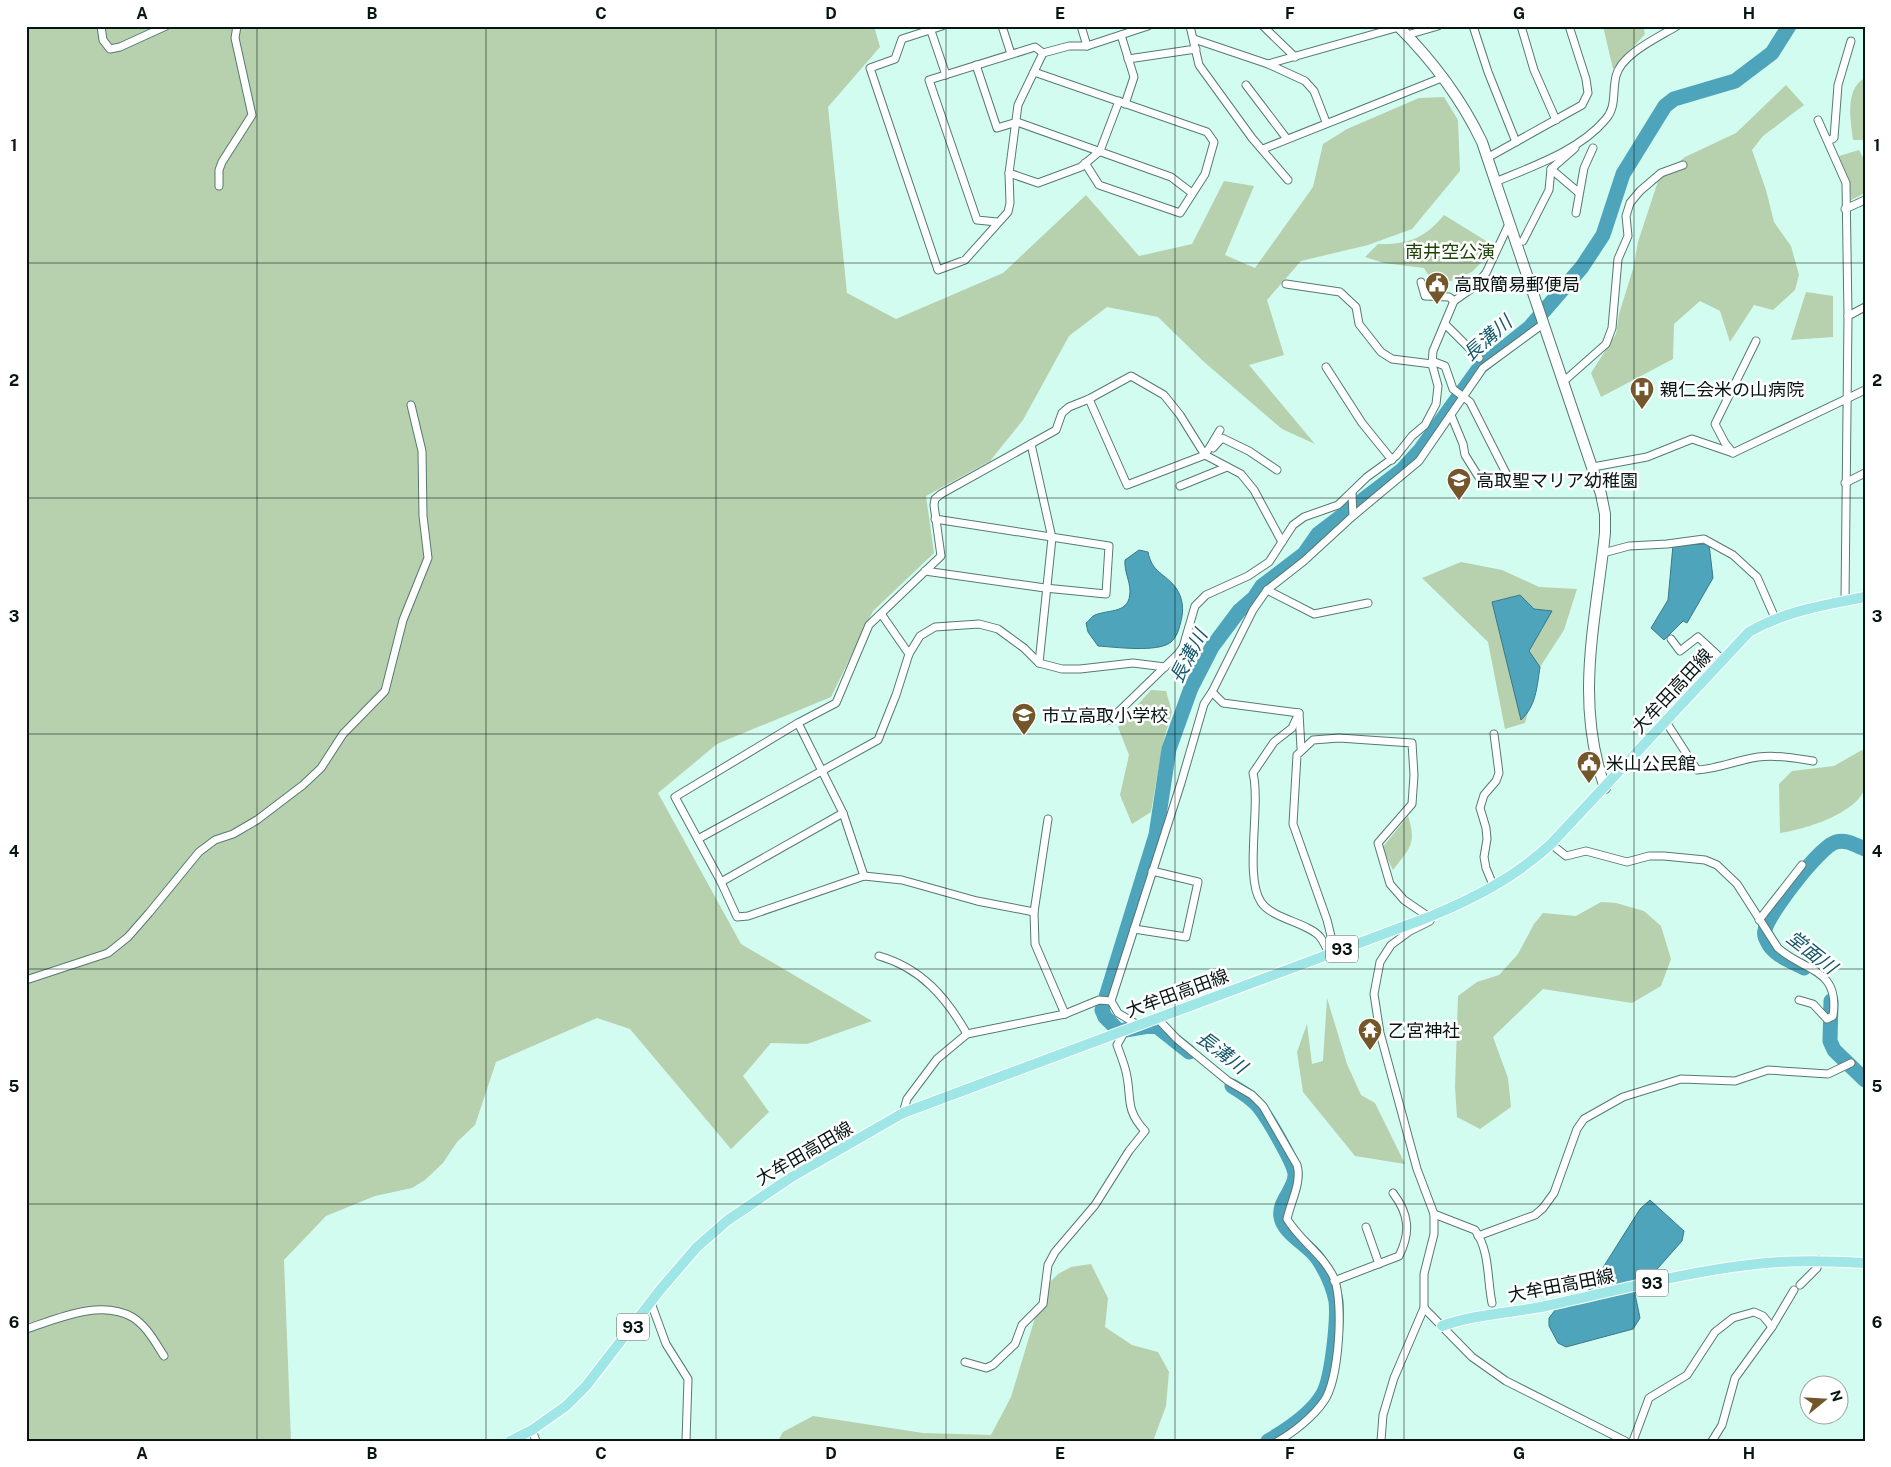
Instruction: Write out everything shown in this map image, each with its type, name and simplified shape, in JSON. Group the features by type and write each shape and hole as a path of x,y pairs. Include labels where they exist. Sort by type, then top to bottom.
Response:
{"main road":[{"name":"大牟田高田線","path":"510,1441 532,1430 566,1406 586,1386 685,1259 728,1220 790,1178 904,1113 1429,917 1494,887 1532,862 1551,844 1749,632 1775,618 1865,597"},
{"name":"大牟田高田線","path":"1442,1326 1457,1321 1526,1310 1695,1274 1766,1263 1820,1260 1865,1263"}],"street":[{"path":"101,26 102,40 110,49 120,47 166,26"},
{"path":"219,186 219,170 222,162 252,115 235,38 237,26"},
{"path":"942,26 930,28 902,39 895,59 870,68 938,270 965,260 997,222 1008,212 1010,203 1010,174 1018,105 1043,53 1069,46 1087,46 1148,26"},
{"path":"1002,26 1011,54"},
{"path":"1081,26 1087,46"},
{"path":"1190,26 1199,65 1252,138 1263,148 1288,180"},
{"path":"1263,26 1295,57"},
{"path":"1407,36 1438,26"},
{"path":"1473,26 1488,72 1516,142"},
{"path":"1521,26 1534,70 1556,120"},
{"path":"1487,158 1582,105 1588,93 1586,79 1570,26"},
{"path":"1523,241 1549,190 1551,169 1605,120 1614,107 1616,74 1624,62 1639,49 1677,26"},
{"path":"1268,64 1398,27 1444,77 1475,128 1593,467 1605,514 1603,553 1589,657 1587,690 1596,756 1605,788"},
{"path":"930,28 946,75"},
{"path":"1010,174 1038,183 1085,163 1100,151 1134,76 1121,35"},
{"path":"1194,39 1268,64 1304,81 1314,91 1326,122"},
{"path":"1828,141 1834,138 1838,85 1850,41"},
{"path":"997,222 977,220 929,80 1036,47 1043,53"},
{"path":"1128,59 1196,48"},
{"path":"976,65 997,128 1017,122 1171,177 1192,193"},
{"path":"1034,72 1208,132 1214,142 1205,174 1180,213 1099,185 1085,163"},
{"path":"1263,148 1444,77"},
{"path":"1246,85 1287,139"},
{"path":"1818,120 1846,183 1848,316 1845,601"},
{"path":"1495,182 1548,161 1590,134"},
{"path":"1576,212 1578,192 1584,168 1593,148"},
{"path":"1563,382 1606,344 1612,328 1618,259 1628,236 1626,216 1630,203 1640,191 1661,173 1683,165"},
{"path":"1551,169 1578,192"},
{"path":"1845,209 1865,200"},
{"path":"1110,720 1183,647 1195,606 1206,596 1248,576 1269,562 1293,525 1304,517 1338,505 1367,477 1392,460 1425,425 1433,410 1438,386 1432,362 1433,351 1444,324 1454,301 1474,287 1486,273 1509,224"},
{"path":"1421,282 1425,296 1449,298 1454,301"},
{"path":"1286,284 1340,292 1356,306 1359,324 1381,352 1392,359 1432,362 1445,366 1453,389 1470,402 1506,473"},
{"path":"1848,316 1865,307"},
{"path":"1444,324 1479,358"},
{"path":"1138,1025 1118,1013 1111,1001 1204,704 1212,692 1253,610 1267,590 1304,561 1353,516 1419,461 1483,368 1543,324"},
{"path":"1734,453 1725,443 1715,424 1756,341"},
{"path":"1326,367 1362,423 1392,460"},
{"path":"1034,912 977,901 902,880 864,876 748,916 736,917 721,882 675,797 798,723 836,703 869,625 882,615 941,556 935,519 935,499 1056,430 1062,413 1069,407 1089,399 1131,376 1164,395 1180,415 1206,455 1241,474 1254,490 1282,542"},
{"path":"1593,467 1647,457 1692,439 1734,453 1865,390"},
{"path":"1089,399 1127,485 1206,455 1222,438 1249,451 1276,470"},
{"path":"26,980 108,953 128,937 199,852 215,840 257,820 303,785 321,768 343,734 385,690 403,620 428,558 424,516 422,451 411,405"},
{"path":"1451,415 1463,444 1465,455 1480,479"},
{"path":"1206,455 1220,430"},
{"path":"1031,444 1052,538 1039,663"},
{"path":"1180,486 1228,467"},
{"path":"1845,483 1865,473"},
{"path":"1352,493 1353,516"},
{"path":"925,571 1046,588 1106,594 1109,546 935,519"},
{"path":"1603,553 1629,546 1667,544 1704,539 1733,555 1758,577 1775,618"},
{"path":"1267,590 1314,614 1368,603"},
{"path":"882,615 909,654"},
{"path":"698,840 878,740 896,695 909,654 920,636 935,627 979,624 998,629 1024,648 1039,663 1062,668 1080,669 1133,663 1165,667"},
{"path":"1671,639 1680,650 1698,638 1723,660"},
{"path":"1212,692 1223,703 1299,713"},
{"path":"1299,713 1302,748"},
{"path":"1299,713 1292,728 1274,742 1253,772 1256,792 1253,848 1256,894 1262,904 1275,914 1320,936 1332,953"},
{"path":"1666,722 1697,770 1712,769 1757,757 1778,756 1813,761"},
{"path":"798,723 843,813 864,876"},
{"path":"1494,734 1499,772 1496,781 1484,795 1480,808 1487,839 1484,857 1486,868 1494,887"},
{"path":"1332,953 1327,920 1293,824 1297,755 1302,748 1313,740 1339,738 1412,743 1414,775 1412,804 1378,843 1390,884 1404,900 1429,917 1430,922 1410,931 1390,945 1380,962 1374,994 1380,1032 1417,1169 1434,1214 1434,1234 1424,1274 1424,1308 1394,1378 1384,1415 1381,1441"},
{"path":"721,882 843,813"},
{"path":"1048,819 1034,912 1035,944 1065,1014"},
{"path":"1551,844 1566,856 1586,851 1627,862 1649,856 1664,856 1704,860 1717,865 1737,884 1778,948 1786,955 1811,968 1829,982 1834,994 1833,1016 1827,1019 1813,1004 1799,1000"},
{"path":"1759,920 1802,865"},
{"path":"1134,929 1186,937 1198,882 1152,871"},
{"path":"880,956 914,970 954,1010 967,1034"},
{"path":"904,1113 907,1099 937,1059 967,1034 1065,1014 1099,1000 1111,1001"},
{"path":"1157,1018 1177,1038 1228,1081 1252,1095 1263,1106 1297,1165 1300,1175 1292,1196 1287,1219 1295,1232 1321,1256 1334,1281 1338,1295 1338,1348 1325,1400 1285,1437 1278,1441"},
{"path":"965,1362 986,1368 993,1365 1015,1344 1022,1325 1043,1304 1048,1265 1055,1252 1095,1204 1129,1151 1145,1131 1134,1120 1130,1111 1126,1069 1117,1046 1126,1029"},
{"path":"1478,1236 1534,1215 1543,1208 1554,1193 1584,1119 1622,1097 1681,1079 1735,1081 1768,1070 1828,1074 1851,1063"},
{"path":"1334,1281 1399,1256 1407,1234 1407,1216 1403,1205 1394,1193"},
{"path":"1434,1214 1475,1230 1488,1267 1492,1303"},
{"path":"1366,1227 1379,1264"},
{"path":"1712,1441 1722,1425 1735,1378 1772,1327 1797,1287 1816,1268 1820,1260"},
{"path":"651,1303 666,1344 688,1379 686,1441"},
{"path":"1424,1308 1472,1357 1506,1381 1625,1441"},
{"path":"26,1329 73,1314 101,1310 120,1313 132,1317 147,1330 164,1356"},
{"path":"1633,1441 1649,1398 1687,1375 1715,1332 1733,1318 1754,1312 1763,1316 1772,1327"},
{"path":"532,1430 536,1441"}],"green space":[{"path":"26,26 874,26 880,47 828,107 847,293 896,319 1003,273 1086,195 1139,256 1192,244 1224,181 1254,186 1225,255 1255,268 1313,187 1323,144 1347,129 1419,98 1444,97 1458,120 1460,171 1412,229 1368,245 1301,261 1267,300 1284,355 1249,365 1315,444 1282,429 1203,361 1158,317 1107,307 1069,336 1023,420 990,461 926,496 934,553 873,611 831,697 717,744 658,793 741,944 872,1021 807,1044 771,1043 743,1076 769,1112 731,1149 630,1029 597,1018 496,1062 475,1125 457,1142 443,1163 425,1180 412,1188 375,1196 326,1216 284,1260 291,1441 26,1441"},
{"path":"1603,26 1643,26 1645,34 1613,69"},
{"path":"1865,78 1865,140 1853,140 1850,115 1851,97 1858,83"},
{"path":"1786,85 1804,105 1763,136 1752,150 1766,190 1774,222 1791,246 1799,275 1795,290 1773,310 1754,305 1730,342 1720,311 1700,301 1674,324 1673,359 1601,397 1591,373 1616,334 1619,314 1633,269 1638,242 1659,178 1685,157 1736,133"},
{"path":"1859,150 1865,161 1865,193 1851,200 1850,181 1839,156"},
{"name":"南井空公演","path":"1444,215 1496,247 1472,272 1436,287 1424,268 1384,263 1365,257 1378,244 1398,243 1423,235"},
{"path":"1806,292 1833,296 1833,337 1791,340"},
{"path":"1461,562 1502,570 1539,587 1577,589 1564,630 1540,667 1525,723 1505,729 1488,642 1422,578"},
{"path":"1151,690 1166,691 1172,712 1163,743 1151,812 1132,824 1120,795 1129,755 1118,727"},
{"path":"1862,750 1865,752 1866,774 1865,787 1861,796 1852,805 1829,819 1780,833 1779,784 1792,771 1834,766"},
{"path":"1408,816 1412,840 1408,851 1393,870 1382,848"},
{"path":"1601,902 1616,903 1644,911 1661,926 1671,959 1661,986 1632,1003 1543,989 1493,1037 1508,1078 1511,1107 1480,1129 1457,1117 1455,1087 1458,996 1477,982 1499,975 1518,954 1534,924 1543,913 1576,916"},
{"path":"1327,998 1347,1064 1361,1095 1375,1103 1405,1164 1355,1156 1303,1092 1297,1052 1307,1024 1312,1064 1323,1061"},
{"path":"1091,1264 1108,1298 1105,1327 1132,1345 1158,1352 1169,1372 1166,1406 1153,1441 778,1441 783,1432 813,1416 923,1433 991,1435 1011,1397 1044,1288 1058,1274 1071,1267"}],"water":[{"path":"1709,544 1713,578 1687,623 1683,621 1664,640 1651,628 1668,600 1673,545"},
{"path":"1139,550 1148,552 1156,569 1172,583 1178,592 1183,608 1178,633 1171,642 1156,647 1098,646 1088,632 1086,623 1095,615 1118,609 1127,604 1130,591 1125,560"},
{"path":"1520,595 1534,609 1552,611 1529,651 1540,667 1533,702 1521,720 1492,602"},
{"path":"1650,1200 1684,1231 1682,1241 1635,1294 1640,1318 1633,1329 1566,1347 1558,1343 1549,1326 1549,1318 1559,1305 1585,1296 1640,1209"}],"waterway":[{"name":"長溝川","path":"1189,1052 1155,1025 1119,1031 1105,1017 1102,1010 1156,835 1169,749 1191,688 1212,647 1239,611 1254,598 1262,586 1304,554 1318,534 1402,470 1421,449 1480,367 1530,327 1582,267 1603,235 1623,174 1665,106 1674,99 1735,81 1772,53 1789,26"},
{"name":"堂面川","path":"1804,968 1773,950 1765,934 1768,922 1807,867 1828,846 1843,841 1865,849"},
{"name":"堂面川","path":"1831,1001 1830,1041 1834,1050 1865,1080"},
{"name":"長溝川","path":"1232,1086 1250,1098 1259,1107 1274,1129 1290,1160 1295,1179 1284,1200 1281,1217 1287,1229 1318,1259 1329,1279 1336,1301 1334,1349 1323,1394 1306,1415 1268,1441"}],"place":[{"name":"高取簡易郵便局","path":"1437,305"},
{"name":"親仁会米の山病院","path":"1642,410"},
{"name":"高取聖マリア幼稚園","path":"1459,501"},
{"name":"市立高取小学校","path":"1024,736"},
{"name":"米山公民館","path":"1589,784"},
{"name":"乙宮神社","path":"1370,1051"}]}
